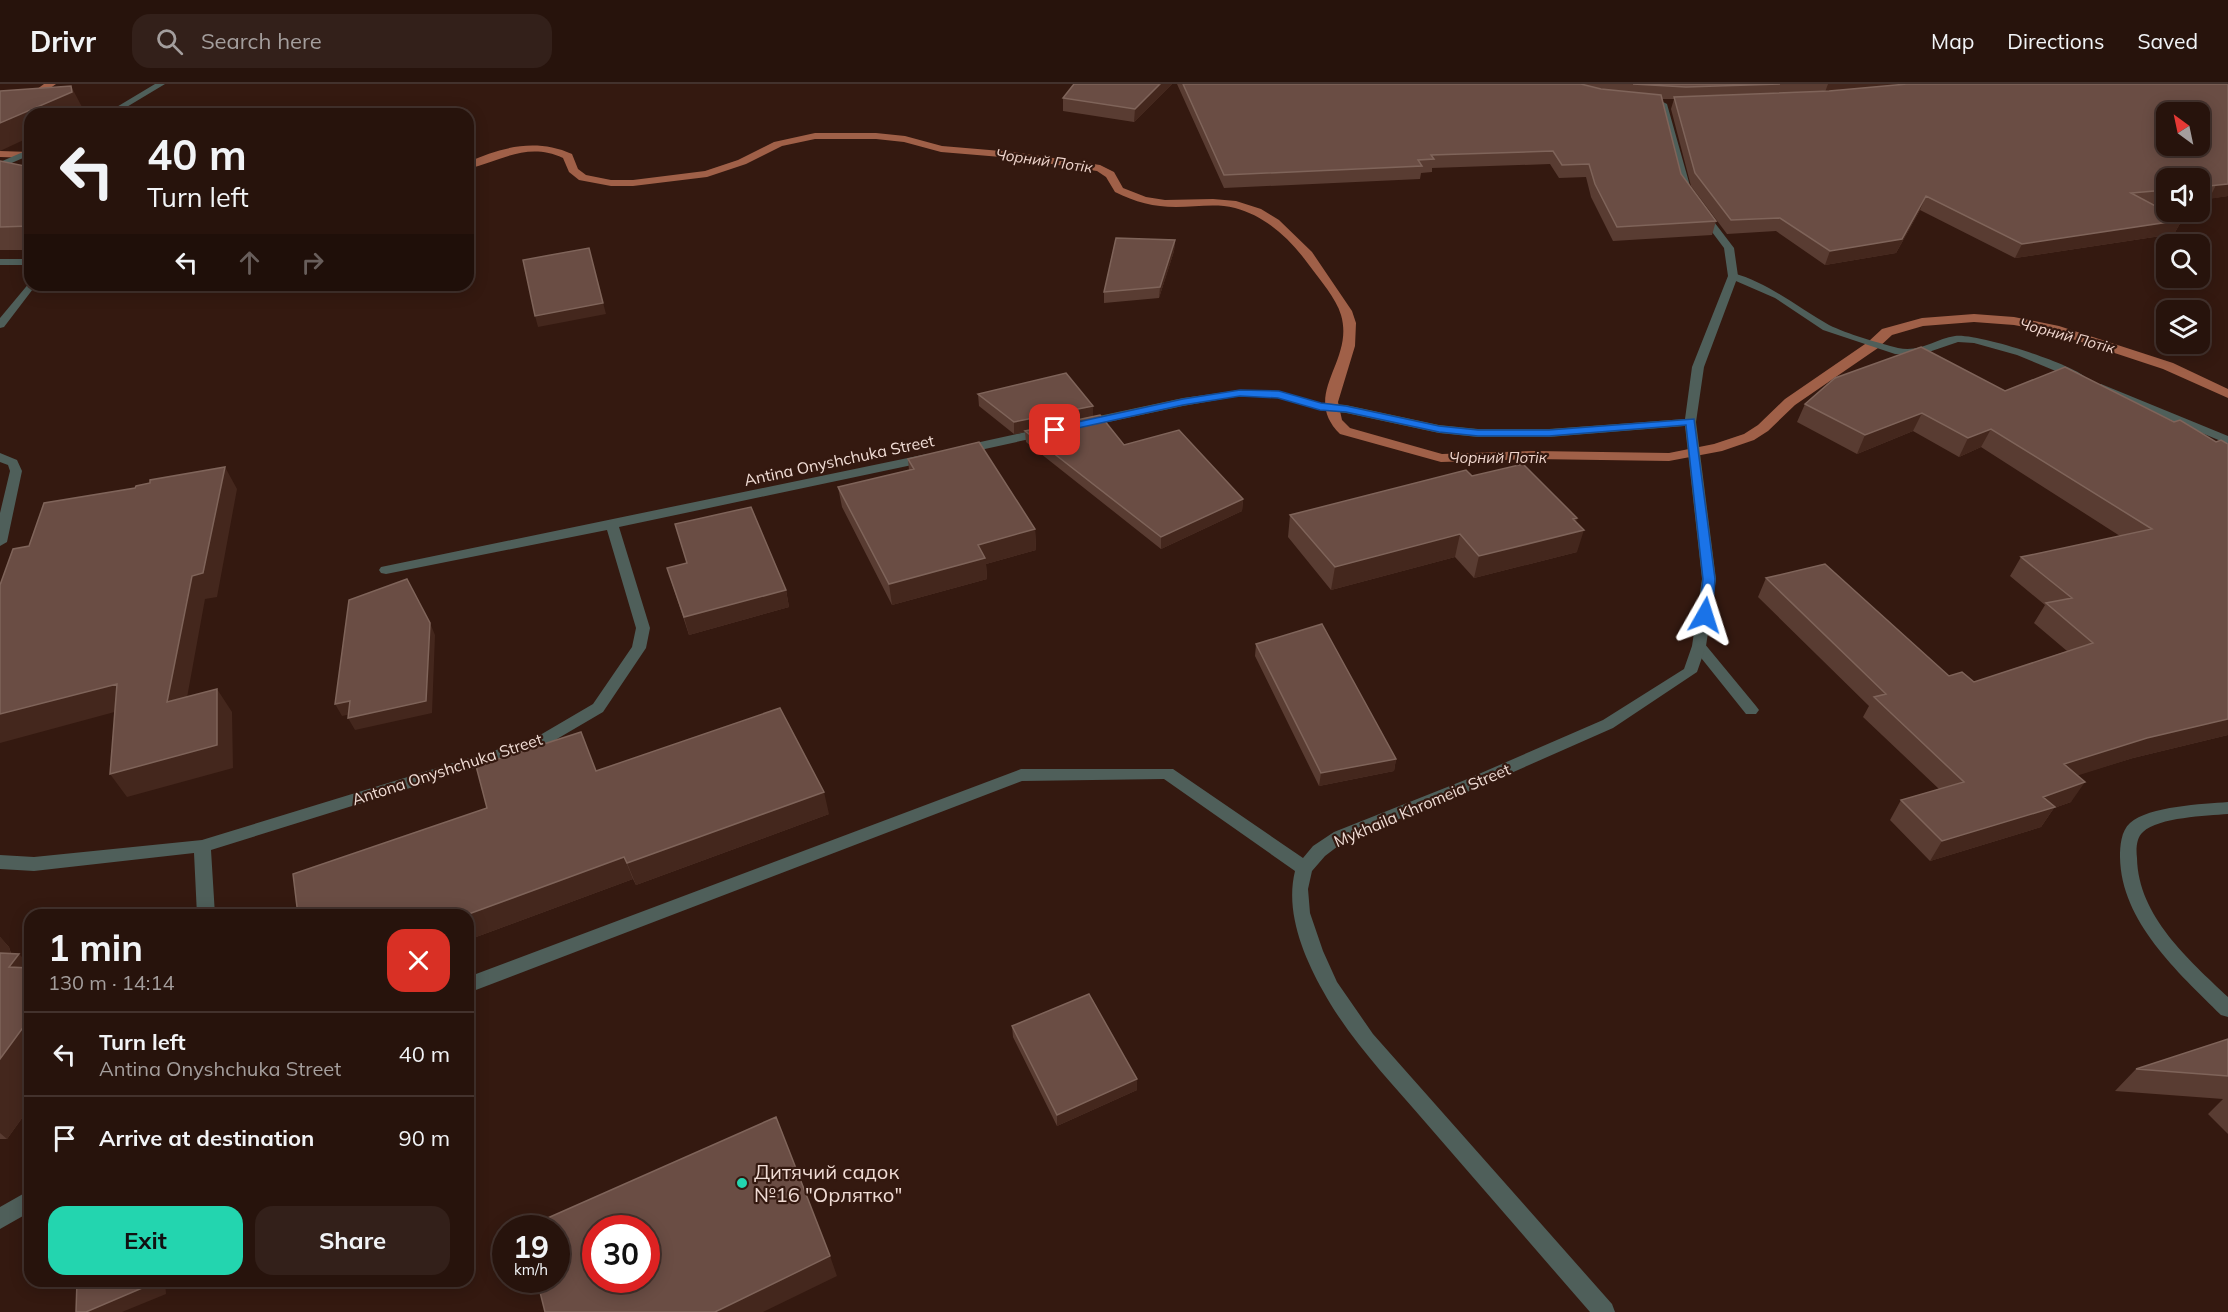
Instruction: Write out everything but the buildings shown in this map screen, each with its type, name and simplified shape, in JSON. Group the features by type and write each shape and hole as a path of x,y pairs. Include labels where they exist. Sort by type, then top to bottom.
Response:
{"street":[{"path":"119,108 161,84"},
{"path":"1664,104 1684,187 1690,198"},
{"path":"0,165 24,155"},
{"path":"1698,207 1729,248 1733,276 1760,286 1827,328 1899,352 1917,353 1957,339 2000,345 2228,440"},
{"path":"0,262 24,262"},
{"name":"Mykhaila Khromeia Street","path":"1304,868 1319,851 1340,836 1481,780 1608,724 1690,672 1699,646 1709,579 1690,422 1698,367 1733,276"},
{"path":"0,325 26,291"},
{"name":"Antina Onyshchuka Street","path":"386,570 612,525 1183,402 1240,393 1279,394 1320,406 1346,409 1439,429 1509,434 1588,431 1690,422"},
{"path":"0,457 13,462 16,471 0,542"},
{"name":"Antona Onyshchuka Street","path":"0,862 34,864 202,846 540,742 598,708 639,648 643,628 612,525"},
{"path":"1699,646 1751,710"},
{"path":"474,983 1021,775 1167,773 1304,868 1299,889 1301,913 1330,987 1360,1032 1604,1312"},
{"path":"2228,807 2194,811 2138,826 2130,837 2127,858 2141,909 2158,937 2228,1009"},
{"path":"202,846 206,909"},
{"path":"0,1219 24,1204"}],"waterway":[{"name":"Чорний Потік","path":"0,100 36,94 51,84"},
{"name":"Чорний Потік","path":"474,164 518,149 544,148 568,156 573,170 583,178 611,183 633,183 707,174 742,162 778,144 815,136 876,136 905,139 941,149 1013,155 1100,168 1110,174 1119,190 1143,200 1165,204 1213,202 1236,204 1257,211 1292,238 1322,273 1346,311 1350,323 1349,346 1331,402 1335,421 1345,431 1441,458 1534,455 1669,457 1717,448 1749,437 1763,428 1790,402 1873,345 1887,332 1922,322 1974,318 2014,321 2054,329 2168,366 2228,394"},
{"name":"Чорний Потік","path":"0,154 24,155"}],"place":[{"name":"Дитячий садок №16 \"Орлятко\"","path":"742,1183"}],"route":[{"path":"1055,430 1183,402 1240,393 1279,394 1320,406 1346,409 1439,429 1478,433 1588,431 1690,422 1709,579 1705,615"}]}
